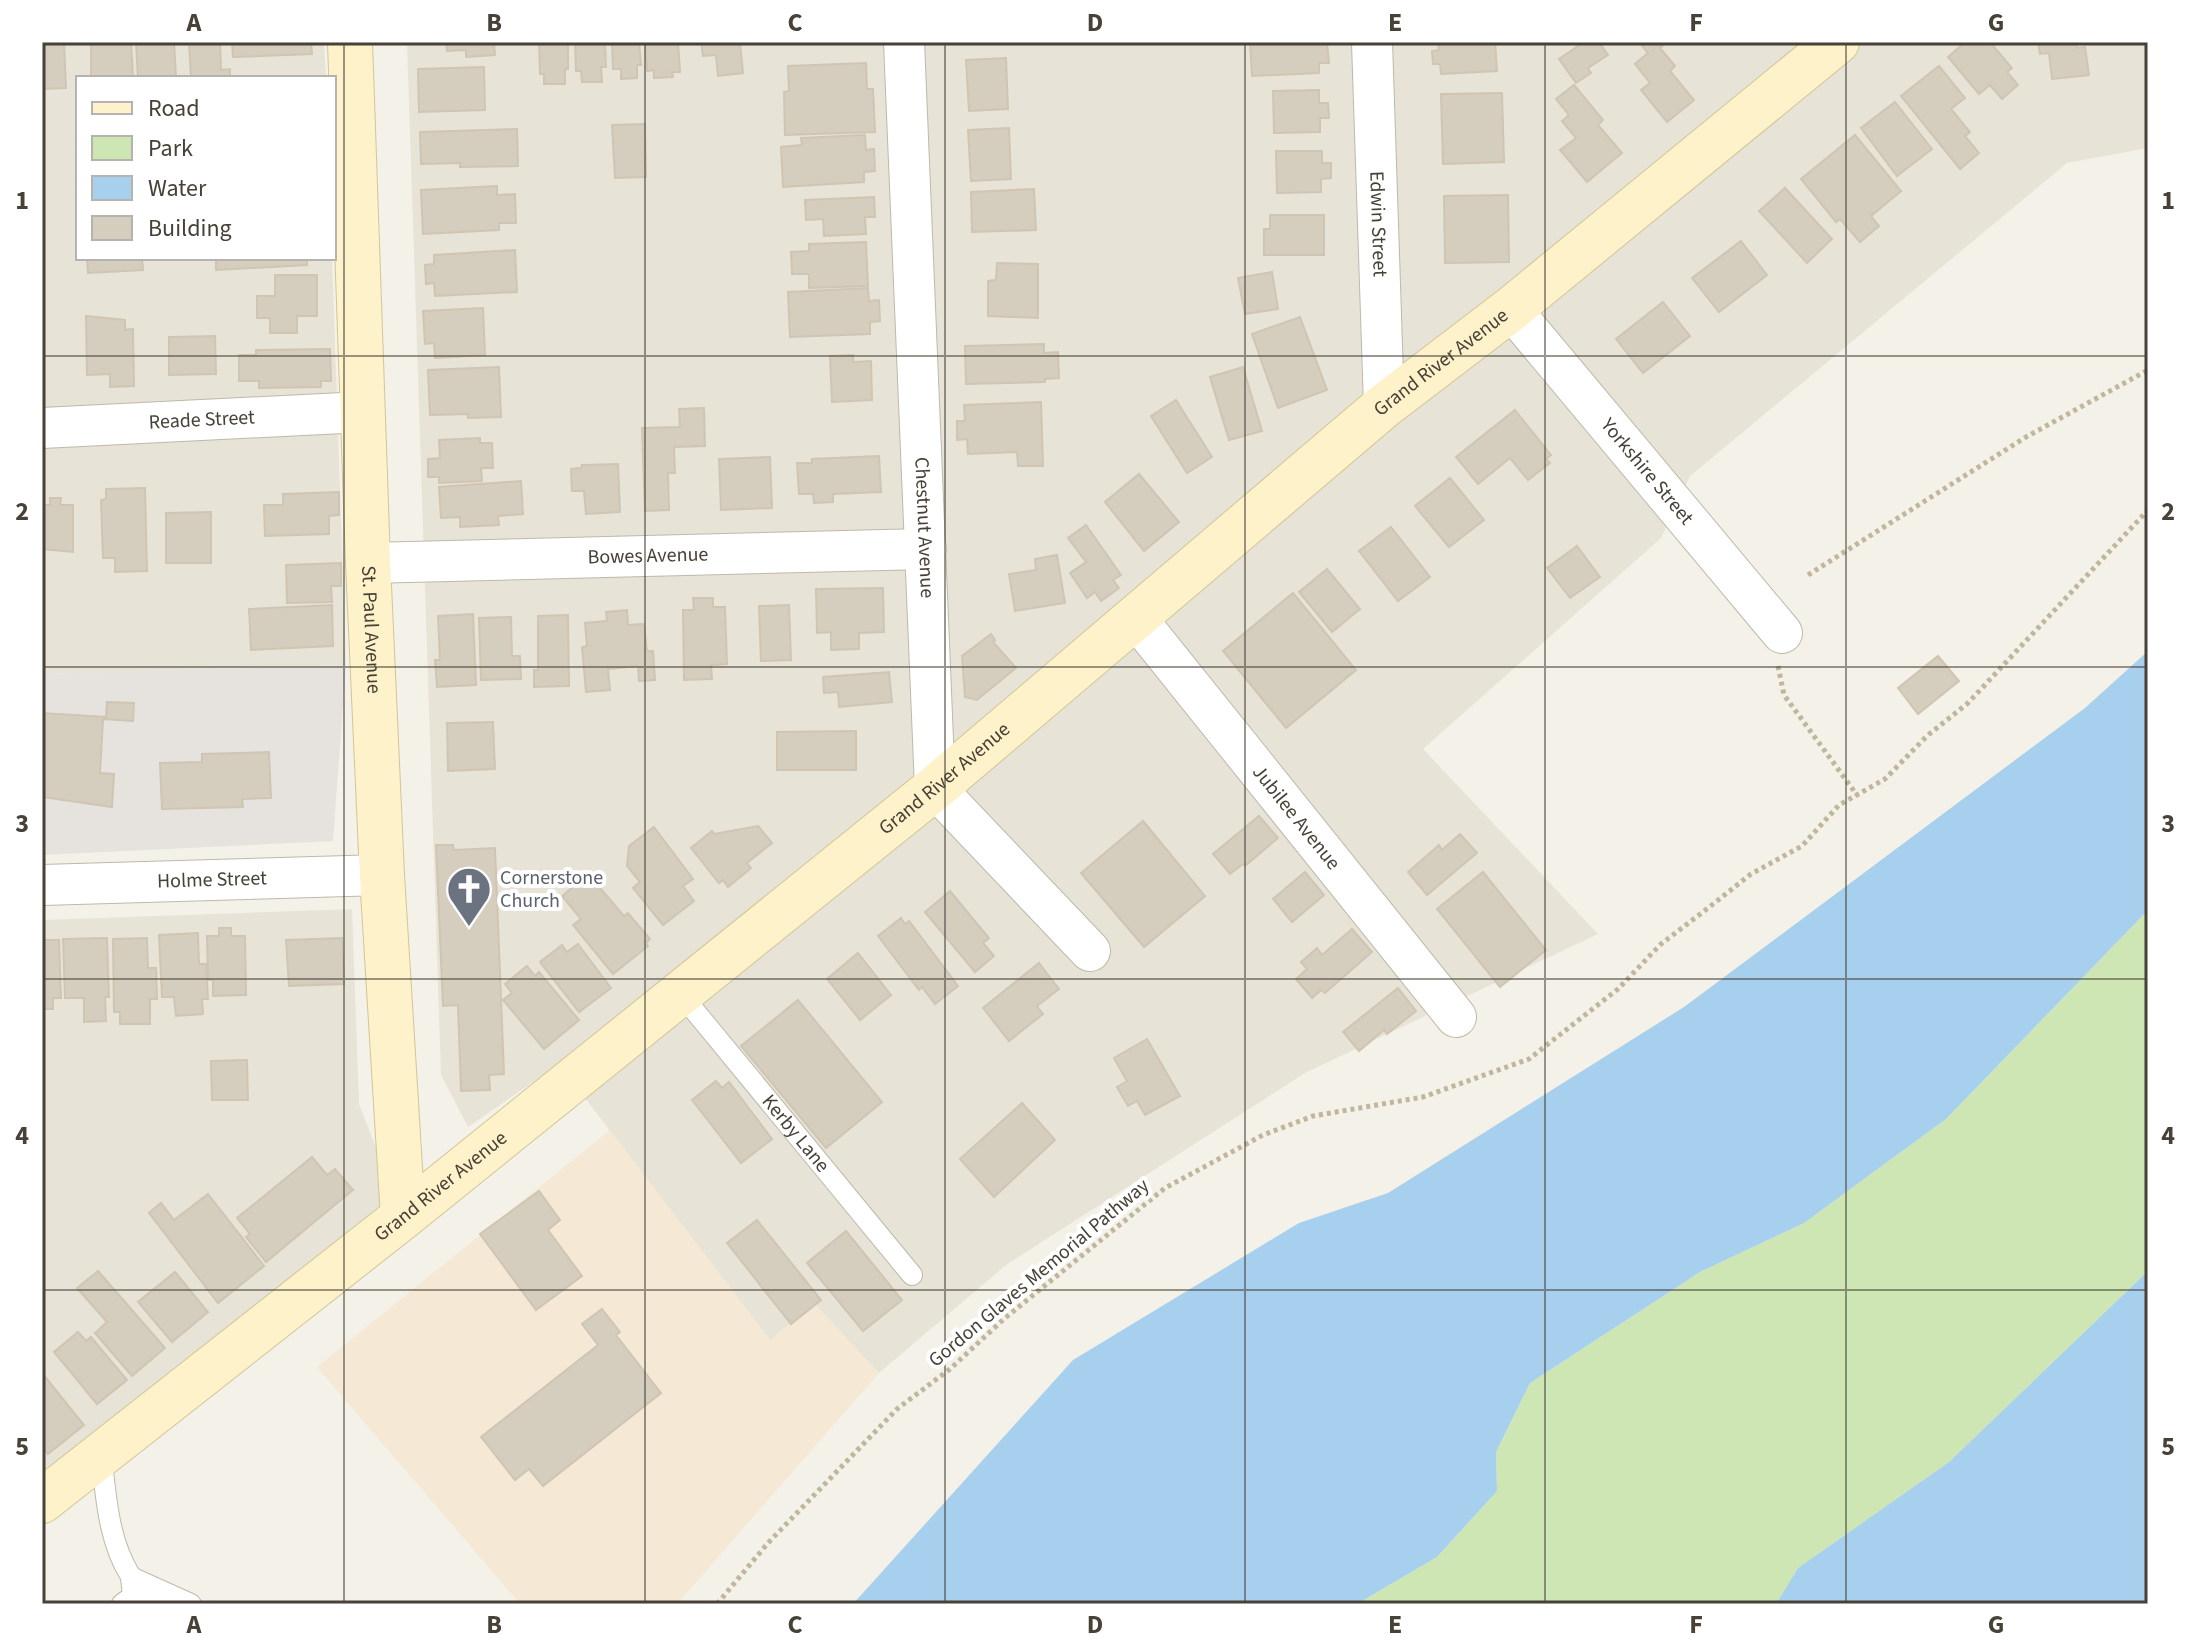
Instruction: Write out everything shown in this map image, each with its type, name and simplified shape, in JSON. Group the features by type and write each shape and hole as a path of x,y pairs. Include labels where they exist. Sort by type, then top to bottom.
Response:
{"street":[{"name":"St. Paul Avenue","path":"350,42 382,875 403,1217"},
{"name":"Chestnut Avenue","path":"904,42 935,788"},
{"name":"Edwin Street","path":"1372,42 1384,406"},
{"name":"Grand River Avenue","path":"42,1501 403,1217 935,788 1384,406 1511,309 1837,42"},
{"name":"Yorkshire Street","path":"1511,309 1782,633"},
{"name":"Reade Street","path":"42,428 363,412"},
{"name":"Bowes Avenue","path":"368,563 926,549"},
{"name":"Jubilee Avenue","path":"1136,618 1456,1017"},
{"path":"935,788 1090,951"},
{"name":"Holme Street","path":"42,885 382,875"}],"lane":[{"name":"Kerby Lane","path":"680,993 912,1275"},
{"path":"101,1454 119,1555 131,1577 154,1604"},
{"path":"122,1604 133,1596 131,1577"},
{"path":"131,1577 191,1604"}],"path":[{"path":"1808,575 2026,437 2148,370"},
{"name":"Gordon Glaves Memorial Pathway","path":"717,1604 768,1543 897,1409 950,1369 1005,1318 1165,1188 1263,1135 1313,1116 1423,1097 1529,1059 1618,989 1661,944 1751,874 1802,846 1839,805 1885,779 1928,735 1968,703 2148,510"},
{"path":"1782,633 1777,661 1784,695 1857,795"}],"shaded area":[{"path":"42,42 324,42 326,76 76,76 76,260 332,260 346,665 42,674"},
{"path":"407,42 2148,42 2148,148 2067,163 1690,476 1661,538 1423,749 1598,934 1305,1073 1006,1265 879,1373 865,1358 770,1340 559,1064 468,1127 441,1075"},
{"path":"346,665 333,841 42,855 42,674"},
{"path":"352,909 359,1104 397,1202 42,1488 42,920"},
{"path":"610,1130 770,1340 814,1303 879,1373 677,1604 520,1604 317,1367"}],"green space":[{"path":"2148,910 2148,1271 1949,1462 1798,1568 1776,1604 1357,1604 1437,1557 1497,1491 1496,1452 1530,1383 1700,1272 1804,1223 1946,1119"}],"water":[{"path":"2148,651 2148,910 1946,1119 1804,1223 1700,1272 1530,1383 1496,1452 1497,1491 1437,1557 1357,1604 853,1604 1073,1360 1299,1223 1388,1193 1684,1007 2085,708"},
{"path":"2148,1271 2148,1604 1776,1604 1798,1568 1949,1462"}],"building":[{"path":"42,42 64,42 66,88 42,89"},
{"path":"91,42 131,42 133,76 91,76"},
{"path":"136,42 174,42 176,76 138,76"},
{"path":"189,42 220,42 221,70 230,69 230,76 191,76"},
{"path":"232,42 311,42 312,54 233,57"},
{"path":"446,42 494,42 495,55 466,57 466,50 447,51"},
{"path":"539,42 568,42 565,84 544,84 544,74 540,74"},
{"path":"575,42 605,42 606,67 601,67 602,82 582,82 581,71 576,71"},
{"path":"612,42 639,42 641,65 637,65 637,78 621,79 621,69 613,69"},
{"path":"645,42 678,42 680,72 672,72 673,77 654,78 654,70 647,71"},
{"path":"701,42 740,42 743,73 718,76 716,55 703,56"},
{"path":"1250,42 1327,42 1329,63 1319,63 1319,73 1252,76"},
{"path":"1438,42 1495,42 1497,71 1441,74 1440,64 1433,64 1432,51 1439,50"},
{"path":"1584,42 1599,42 1608,55 1588,68 1591,73 1576,83 1559,59"},
{"path":"1639,42 1667,42 1660,48 1675,66 1670,71 1694,100 1667,122 1641,90 1650,83 1635,64 1648,53"},
{"path":"1965,42 1990,42 2012,68 2007,72 2018,85 2002,99 1990,85 1979,94 1948,57"},
{"path":"2038,42 2076,42 2077,48 2085,47 2089,75 2052,79 2049,53 2040,54"},
{"path":"1006,58 1008,109 969,111 966,60"},
{"path":"866,63 867,89 873,89 875,132 785,135 784,92 789,91 788,66"},
{"path":"1939,66 1965,98 1951,109 1970,132 1965,136 1979,153 1960,169 1901,96"},
{"path":"484,67 485,110 419,112 418,69"},
{"path":"1574,85 1603,120 1598,125 1622,153 1587,182 1560,150 1576,138 1562,121 1569,115 1556,99"},
{"path":"1319,90 1319,103 1328,103 1329,118 1320,118 1320,132 1274,133 1273,91"},
{"path":"1502,93 1504,162 1443,164 1441,94"},
{"path":"1895,102 1932,149 1897,176 1861,128"},
{"path":"645,124 646,177 615,178 612,125"},
{"path":"1009,128 1011,179 971,181 968,130"},
{"path":"517,129 518,166 421,164 420,132"},
{"path":"865,135 866,150 874,149 875,171 864,172 864,182 783,187 781,147 802,145 801,138"},
{"path":"1855,135 1901,191 1871,216 1879,226 1860,242 1840,219 1836,222 1801,179"},
{"path":"1276,151 1322,151 1322,163 1331,163 1331,178 1321,179 1321,192 1277,193"},
{"path":"497,186 497,195 515,194 516,223 499,223 499,230 423,234 421,190"},
{"path":"1785,188 1832,239 1807,263 1759,211"},
{"path":"1034,189 1036,230 972,232 971,192"},
{"path":"1508,195 1509,262 1445,263 1444,196"},
{"path":"874,197 875,217 865,217 866,234 824,236 823,219 806,220 805,200"},
{"path":"1270,215 1324,215 1324,255 1264,255 1264,229 1270,229"},
{"path":"1741,241 1767,275 1719,312 1692,278"},
{"path":"866,242 868,286 809,288 809,274 792,274 791,252 809,251 809,244"},
{"path":"515,250 517,292 435,296 434,283 426,284 425,265 434,264 434,255"},
{"path":"87,260 142,260 143,270 88,273"},
{"path":"216,260 307,260 307,265 216,270"},
{"path":"997,263 1038,264 1038,318 988,316 988,281 996,280"},
{"path":"1272,272 1278,309 1245,314 1238,278"},
{"path":"275,275 317,275 317,316 297,316 297,333 270,333 270,318 257,318 257,296 275,296"},
{"path":"868,288 869,301 879,300 880,321 870,322 870,334 790,337 788,292"},
{"path":"1663,302 1690,336 1643,373 1616,339"},
{"path":"483,308 485,355 435,358 434,343 425,344 423,311"},
{"path":"86,316 125,320 125,330 133,329 134,386 110,387 110,374 87,375"},
{"path":"1300,317 1327,390 1278,408 1252,334"},
{"path":"215,336 216,374 169,375 169,337"},
{"path":"1044,344 1044,353 1058,352 1059,378 1045,379 1045,382 966,384 965,346"},
{"path":"330,349 331,381 321,381 321,387 259,388 259,381 239,381 239,355 256,355 256,350"},
{"path":"853,355 853,362 871,361 872,400 832,402 830,356"},
{"path":"499,367 501,417 430,415 428,370"},
{"path":"1243,367 1262,431 1229,440 1210,377"},
{"path":"1176,400 1212,457 1187,473 1151,416"},
{"path":"1041,402 1043,466 1018,466 1017,452 968,454 967,439 957,440 957,421 965,421 964,405"},
{"path":"704,408 705,446 674,447 675,473 668,473 669,510 645,511 642,428 680,427 679,409"},
{"path":"1515,410 1551,455 1546,459 1550,463 1528,480 1510,458 1478,484 1456,457"},
{"path":"480,438 480,443 492,443 493,468 481,468 482,481 439,483 439,477 428,477 428,459 440,458 439,440"},
{"path":"879,456 881,492 833,494 833,502 814,503 813,494 799,494 797,463 812,463 812,459"},
{"path":"770,457 772,508 721,510 719,459"},
{"path":"618,464 620,512 586,514 584,491 572,491 571,469 581,468 582,465"},
{"path":"1139,474 1179,522 1144,551 1105,502"},
{"path":"1450,478 1484,520 1449,547 1415,506"},
{"path":"521,481 523,514 498,516 499,525 460,527 460,517 441,518 439,487"},
{"path":"145,488 147,571 115,572 115,558 103,558 101,500 106,499 106,489"},
{"path":"339,492 339,515 329,516 329,534 265,536 264,505 283,505 283,494"},
{"path":"50,498 61,498 60,505 73,505 73,552 42,549 42,505 50,505"},
{"path":"211,512 211,563 166,563 166,513"},
{"path":"1086,525 1121,575 1113,580 1119,588 1101,601 1095,592 1087,598 1070,573 1086,562 1068,538"},
{"path":"1391,527 1430,577 1398,601 1359,551"},
{"path":"1577,546 1600,577 1570,598 1547,568"},
{"path":"1057,555 1065,603 1015,611 1009,574 1036,570 1035,559"},
{"path":"341,563 341,586 331,586 332,602 287,603 286,565"},
{"path":"1327,569 1360,609 1332,632 1299,592"},
{"path":"883,588 884,632 859,633 859,649 831,650 831,632 817,633 816,589"},
{"path":"1293,593 1356,670 1286,728 1223,651"},
{"path":"693,598 713,598 713,607 725,607 727,664 711,665 712,679 684,680 683,610 694,610"},
{"path":"332,605 333,646 251,650 249,609"},
{"path":"789,605 791,660 761,661 759,606"},
{"path":"627,610 628,625 644,624 647,651 653,651 655,680 639,681 638,666 608,669 610,690 586,692 582,647 587,646 585,623 607,621 606,612"},
{"path":"473,614 476,685 437,687 435,660 440,660 438,616"},
{"path":"568,615 569,686 534,687 534,670 538,670 538,616"},
{"path":"511,617 512,656 520,656 521,679 481,680 479,618"},
{"path":"991,634 995,640 993,642 1016,668 977,700 965,697 962,656"},
{"path":"1938,656 1959,681 1918,714 1898,688"},
{"path":"889,672 892,702 839,707 838,692 824,693 823,677"},
{"path":"107,702 134,703 133,721 103,719 100,773 114,774 112,807 42,797 42,713 106,717"},
{"path":"493,722 495,769 448,771 447,723"},
{"path":"856,731 856,770 777,770 777,732"},
{"path":"269,752 271,798 242,799 243,807 162,809 160,763 202,762 202,754"},
{"path":"1259,816 1278,838 1245,866 1243,864 1230,874 1213,854"},
{"path":"1143,821 1205,896 1144,947 1081,873"},
{"path":"758,826 772,843 747,863 751,868 728,887 723,880 719,883 691,848 712,831 714,834"},
{"path":"654,827 693,879 683,886 694,901 663,925 633,888 640,882 627,866 629,846"},
{"path":"1460,834 1477,853 1427,895 1408,872 1439,845 1442,850"},
{"name":"Cornerstone Church","path":"436,845 453,845 454,850 495,848 504,1074 489,1075 490,1090 461,1091 458,1005 443,1006"},
{"path":"1305,872 1324,895 1292,922 1273,899"},
{"path":"1483,872 1546,950 1500,987 1437,909"},
{"path":"588,874 624,916 628,913 650,939 646,943 648,946 613,974 573,925 581,919 562,896"},
{"path":"950,891 989,938 983,943 994,956 975,972 925,912"},
{"path":"901,918 905,924 909,921 958,986 935,1004 922,987 919,990 878,936"},
{"path":"219,928 231,928 231,936 245,936 246,995 213,996 213,980 208,980 207,936 219,936"},
{"path":"1352,929 1372,952 1325,993 1321,990 1312,998 1296,979 1307,969 1301,962 1317,948 1322,955"},
{"path":"198,933 199,964 206,964 208,999 202,999 203,1014 176,1016 174,997 162,997 159,935"},
{"path":"107,938 109,997 105,997 106,1021 84,1022 84,998 65,998 63,939"},
{"path":"147,938 148,968 156,968 157,999 150,999 150,1024 120,1024 120,1012 114,1012 113,939"},
{"path":"342,938 344,984 289,986 286,940"},
{"path":"42,940 59,940 61,998 53,998 53,1009 42,1009"},
{"path":"578,944 611,988 579,1012 540,962 562,945 567,952"},
{"path":"858,953 891,995 860,1020 827,979"},
{"path":"1039,963 1059,989 1037,1006 1043,1014 1009,1041 983,1008"},
{"path":"527,966 535,976 539,972 579,1020 544,1049 503,1000 512,993 505,984"},
{"path":"1398,988 1416,1011 1387,1034 1384,1030 1359,1051 1343,1032"},
{"path":"798,1000 882,1102 826,1148 741,1046"},
{"path":"1147,1039 1180,1096 1145,1115 1137,1101 1128,1106 1117,1087 1127,1081 1114,1058"},
{"path":"247,1060 248,1100 212,1100 211,1061"},
{"path":"716,1081 722,1088 729,1082 772,1139 741,1163 692,1100"},
{"path":"1022,1103 1055,1140 994,1197 960,1159"},
{"path":"312,1157 327,1175 335,1169 353,1190 266,1262 246,1237 250,1234 237,1218"},
{"path":"539,1191 560,1220 548,1230 582,1276 536,1310 480,1234"},
{"path":"208,1194 264,1266 218,1303 149,1213 161,1203 174,1220"},
{"path":"757,1220 821,1300 791,1324 727,1243"},
{"path":"846,1231 902,1300 863,1331 807,1263"},
{"path":"98,1271 165,1348 132,1376 95,1333 107,1322 77,1288"},
{"path":"175,1272 208,1312 172,1342 138,1302"},
{"path":"602,1309 620,1332 616,1335 661,1393 543,1486 529,1469 515,1480 481,1437 598,1345 582,1324"},
{"path":"78,1332 86,1341 91,1337 127,1380 97,1404 54,1352"},
{"path":"42,1373 84,1425 48,1454 42,1447"}],"place":[{"name":"Cornerstone Church","path":"469,928"}]}
